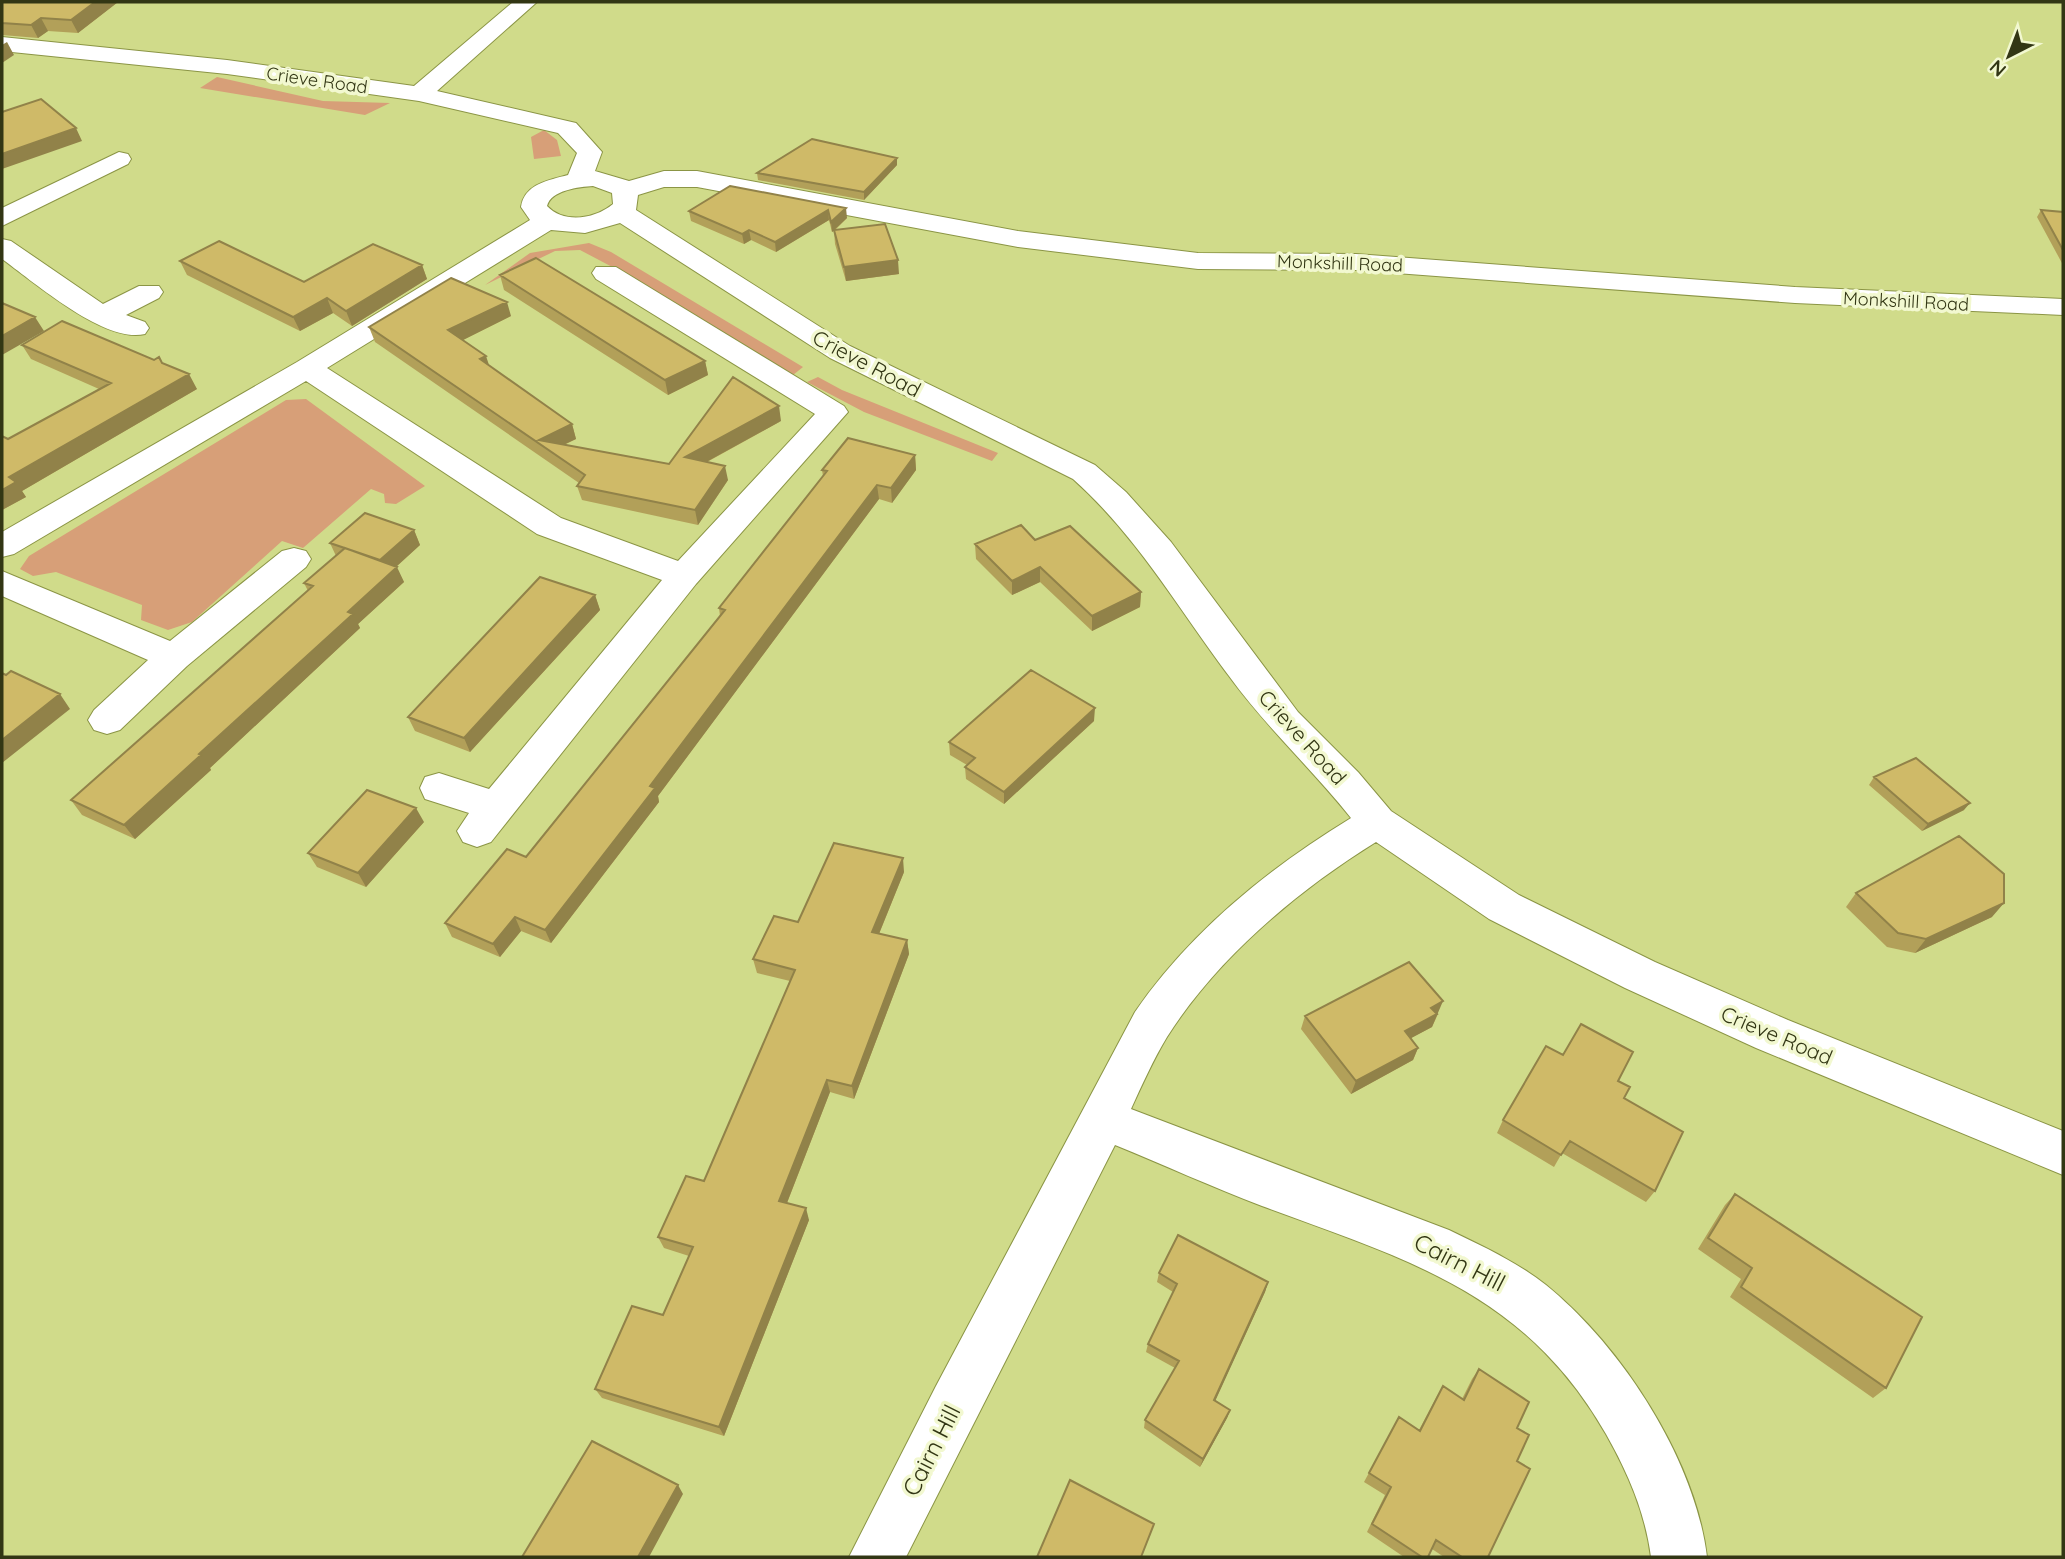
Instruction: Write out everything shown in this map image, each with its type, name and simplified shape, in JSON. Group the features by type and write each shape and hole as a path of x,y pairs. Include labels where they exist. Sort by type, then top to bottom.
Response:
{"street":[{"path":"419,94 526,2"},
{"name":"Crieve Road","path":"2,44 227,67 419,94 536,118 567,128 590,152 579,179 608,180 623,202 840,352 1084,472 1115,499 1159,550 1241,666 1285,722 1344,782 1377,822 1504,907 1640,975 1772,1034 2063,1153"},
{"path":"2,218 119,159"},
{"name":"Monkshill Road","path":"549,220 578,224 623,202 660,178 688,175 726,186 1018,239 1198,261 1356,262 1795,295 2063,307"},
{"path":"2,546 307,368 549,220 536,210 535,202 540,194 550,187 579,179"},
{"path":"2,247 102,316 135,328"},
{"path":"439,788 487,819 684,576 832,412 606,273"},
{"path":"102,316 149,292"},
{"path":"307,368 549,526 684,576"},
{"path":"107,720 174,657 294,558"},
{"path":"2,583 174,657"},
{"name":"Cairn Hill","path":"877,1557 993,1327 1104,1120 1135,1050 1192,972 1260,907 1346,840 1377,822"},
{"name":"Cairn Hill","path":"1104,1120 1161,1140 1223,1168 1443,1249 1509,1285 1568,1335 1618,1398 1655,1472 1679,1557"}],"shaded area":[{"path":"217,77 323,101 390,103 365,115 200,88"},
{"path":"544,130 557,140 561,156 534,159 531,137"},
{"path":"589,243 611,252 803,367 793,375 580,250 555,251 485,285 530,253"},
{"path":"818,377 842,390 998,453 992,461 864,412 807,382"},
{"path":"306,399 425,486 396,504 385,503 384,494 371,489 303,548 282,541 192,622 168,630 141,620 142,605 56,572 33,576 20,569 29,556 286,400"}],"building":[{"path":"2,2 95,2 71,20 41,18 31,25 2,23"},
{"path":"41,99 76,128 2,154 2,112"},
{"path":"812,139 897,158 864,192 757,173"},
{"path":"730,186 846,208 831,222 828,210 775,242 749,230 742,234 689,211"},
{"path":"2041,210 2063,212 2063,250"},
{"path":"885,224 898,260 844,267 834,230"},
{"path":"219,241 304,282 373,244 422,265 346,311 327,298 293,317 180,261"},
{"path":"536,258 705,361 665,380 500,275"},
{"path":"451,278 507,302 448,330 486,356 480,359 572,424 539,440 669,464 733,377 779,406 685,457 725,466 695,510 577,486 585,475 369,327"},
{"path":"2,303 35,317 2,336"},
{"path":"62,321 154,360 159,357 162,363 189,374 9,477 16,482 2,490 2,436 8,439 111,383 22,345"},
{"path":"848,438 915,455 891,488 877,485 650,786 655,788 545,930 515,917 493,944 445,923 507,849 526,857 725,610 719,608 827,471 822,470"},
{"path":"365,513 414,530 380,560 330,543"},
{"path":"1021,525 1035,540 1070,526 1141,592 1092,616 1040,567 1012,581 975,544"},
{"path":"345,548 397,567 348,612 353,614 124,825 71,800 313,586 304,583"},
{"path":"540,577 595,595 464,738 408,717"},
{"path":"1031,670 1095,708 1004,792 965,767 975,758 949,742"},
{"path":"11,671 60,694 2,740 2,673 6,675"},
{"path":"1916,758 1970,803 1928,824 1874,777"},
{"path":"367,790 416,808 358,873 308,853"},
{"path":"1959,836 2004,874 2004,903 1926,939 1898,933 1856,893"},
{"path":"834,843 903,858 872,932 907,940 852,1086 827,1080 779,1201 806,1208 719,1427 595,1389 632,1306 663,1315 693,1247 658,1237 686,1176 704,1181 795,970 753,959 774,916 798,922"},
{"path":"1409,962 1443,1001 1431,1008 1437,1014 1405,1031 1418,1048 1356,1081 1305,1016"},
{"path":"1581,1024 1633,1052 1618,1081 1630,1087 1624,1098 1683,1132 1655,1191 1570,1141 1561,1155 1503,1120 1546,1046 1563,1055"},
{"path":"1735,1194 1922,1317 1886,1388 1741,1287 1752,1268 1708,1238"},
{"path":"1178,1235 1268,1282 1214,1400 1230,1410 1203,1459 1145,1420 1179,1361 1148,1344 1177,1284 1159,1273"},
{"path":"1479,1369 1529,1402 1517,1428 1529,1435 1517,1461 1530,1469 1488,1557 1462,1557 1436,1540 1428,1557 1422,1557 1372,1524 1391,1487 1369,1473 1399,1417 1420,1431 1443,1386 1464,1400"},
{"path":"592,1441 678,1485 638,1557 522,1557"},
{"path":"1070,1480 1154,1524 1141,1557 1037,1557"}]}
